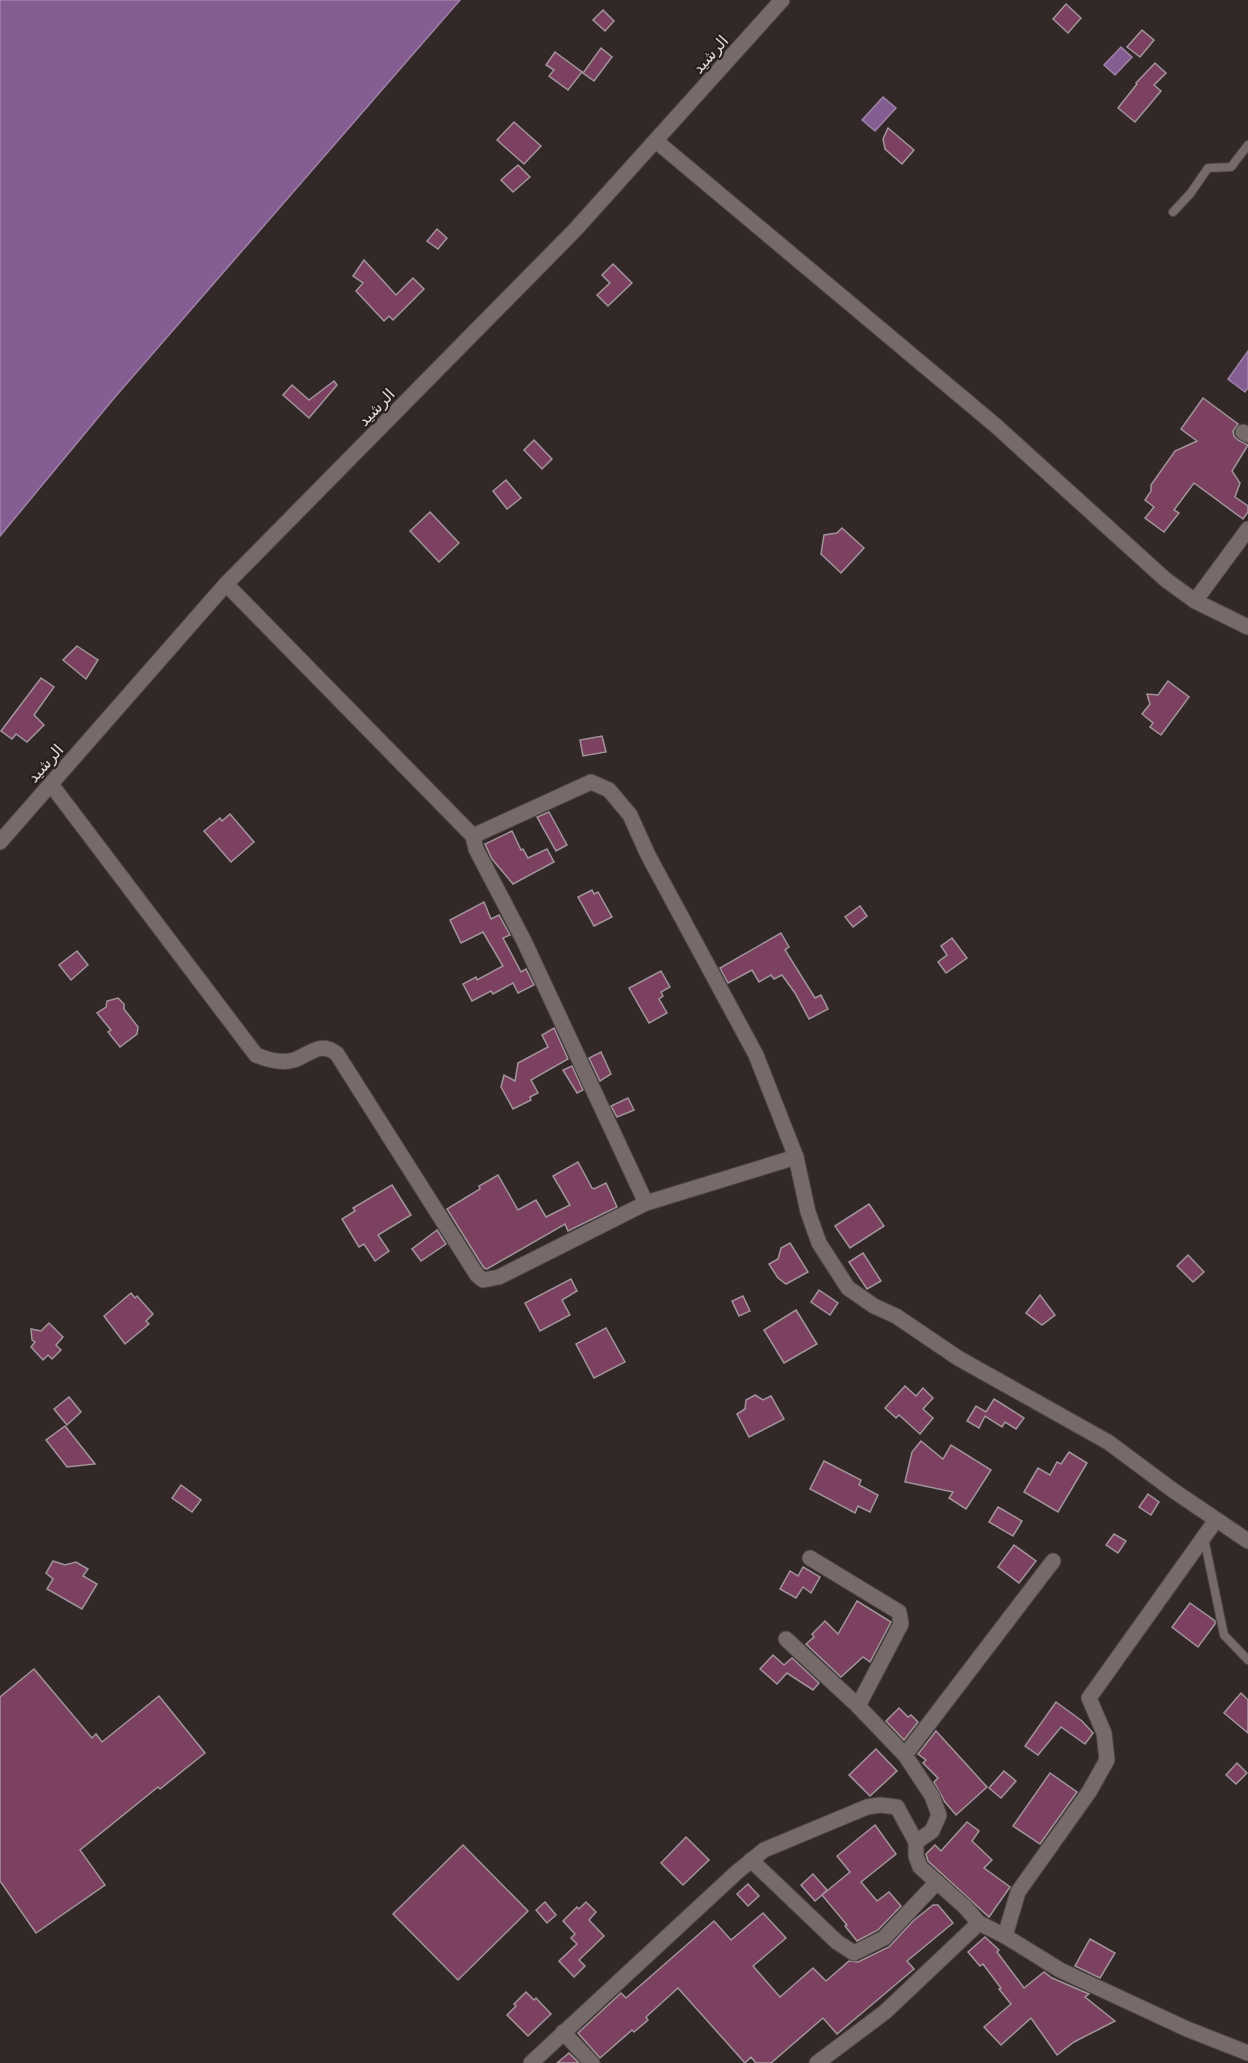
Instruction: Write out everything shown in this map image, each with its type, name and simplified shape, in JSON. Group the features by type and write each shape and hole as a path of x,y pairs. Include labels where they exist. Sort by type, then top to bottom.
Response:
{"street":[{"name":"الرشيد","path":"0,842 226,584 574,231 782,0"},
{"path":"656,141 994,425 1137,555 1195,601 1248,627"},
{"path":"1195,601 1248,529"},
{"path":"226,584 473,836 476,849 525,941 646,1203"},
{"path":"473,836 591,782 609,790 630,815 648,855 756,1055 796,1157 808,1212 819,1243 848,1288 874,1306 896,1316 957,1358 1108,1442 1174,1491 1248,1540"},
{"path":"50,783 256,1055 281,1062 293,1060 312,1050 324,1047 337,1054 477,1275 483,1280 499,1277 646,1203 796,1157"},
{"path":"1005,1936 1018,1892 1089,1792 1107,1760 1104,1733 1089,1698 1216,1520"},
{"path":"810,1558 899,1612 901,1624 858,1706"},
{"path":"904,1755 1053,1562"},
{"path":"786,1640 858,1706 904,1755 932,1796 939,1815 932,1831 916,1842"},
{"path":"531,2063 764,1850 867,1807 880,1805 897,1807 916,1842 916,1856 920,1867 965,1907 979,1923 1005,1936 1060,1970 1187,2029 1248,2053"},
{"path":"751,1860 837,1942 854,1953 884,1938 937,1882"},
{"path":"817,2063 885,2012 979,1923"},
{"path":"563,2032 592,2063"}],"lane":[{"path":"1173,212 1190,194 1208,168 1231,167 1248,145"},
{"path":"1204,1537 1224,1635 1248,1660"}],"shaded area":[{"path":"0,0 460,0 115,397 0,536"},
{"path":"1121,47 1132,57 1115,75 1104,65"},
{"path":"883,97 896,108 875,131 862,120"},
{"path":"1248,351 1248,388 1245,392 1228,379"}],"building":[{"path":"1066,4 1081,18 1068,33 1053,19"},
{"path":"603,10 614,21 605,31 593,20"},
{"path":"1142,30 1154,40 1140,57 1127,47"},
{"path":"601,48 612,57 594,81 583,73"},
{"path":"555,52 582,72 568,90 549,76 554,70 546,65"},
{"path":"1155,63 1166,73 1154,85 1161,91 1135,122 1118,108 1136,83"},
{"path":"514,122 541,146 524,164 497,140"},
{"path":"888,128 914,150 902,164 885,149 883,139"},
{"path":"518,165 530,177 513,192 501,180"},
{"path":"437,229 447,238 438,249 427,241"},
{"path":"364,260 396,295 413,278 424,289 393,320 389,316 384,321 356,291 363,283 353,276"},
{"path":"613,264 632,283 608,306 597,295 610,283 602,275"},
{"path":"334,381 337,385 309,418 283,395 292,385 309,400"},
{"path":"1203,398 1238,424 1233,431 1234,436 1248,445 1232,471 1240,483 1235,497 1248,506 1248,512 1243,519 1194,483 1174,510 1179,513 1164,532 1145,518 1154,507 1145,500 1151,491 1151,485 1175,451 1197,441 1181,429"},
{"path":"534,440 552,459 542,469 524,450"},
{"path":"506,480 521,498 507,509 493,491"},
{"path":"430,512 459,543 439,562 410,531"},
{"path":"842,528 864,548 841,573 821,554 824,535 837,533"},
{"path":"77,646 98,660 86,679 63,660"},
{"path":"41,678 54,687 34,715 44,725 27,742 16,734 12,739 1,731"},
{"path":"1168,681 1189,697 1161,735 1150,727 1153,723 1142,714 1150,704 1147,694 1158,695"},
{"path":"602,736 606,752 583,756 580,740"},
{"path":"549,812 567,845 556,851 537,817"},
{"path":"230,814 254,842 231,862 204,831 220,818 222,821"},
{"path":"512,831 521,850 523,849 528,858 547,849 554,862 513,884 492,859 485,844"},
{"path":"592,890 594,894 598,892 612,917 594,926 578,897"},
{"path":"484,902 491,919 499,915 510,935 503,938 521,972 526,969 534,985 518,993 513,983 493,994 491,991 472,1001 463,984 476,977 477,980 503,966 483,932 461,943 450,920"},
{"path":"860,906 867,916 853,927 845,917"},
{"path":"781,933 789,947 785,950 815,998 821,995 828,1009 809,1019 782,975 774,979 771,975 759,982 752,970 728,983 720,968"},
{"path":"952,938 967,958 946,973 938,962 947,955 941,946"},
{"path":"77,951 88,965 71,980 59,965"},
{"path":"661,971 670,987 661,992 663,996 659,999 667,1013 649,1023 629,988"},
{"path":"118,998 138,1027 137,1034 120,1047 108,1032 111,1030 97,1013 106,1007 107,1001"},
{"path":"554,1028 568,1059 531,1080 538,1093 530,1097 531,1100 513,1109 501,1087 504,1075 515,1081 518,1063 548,1047 542,1035"},
{"path":"601,1052 611,1074 600,1081 589,1058"},
{"path":"572,1066 583,1090 577,1093 563,1070"},
{"path":"628,1098 634,1110 617,1117 611,1106"},
{"path":"578,1162 592,1188 606,1183 617,1207 568,1231 565,1224 487,1269 484,1268 447,1209 498,1175 518,1210 536,1200 546,1217 570,1205 553,1176"},
{"path":"392,1185 411,1215 378,1235 389,1251 375,1261 364,1244 359,1247 342,1219 355,1211 353,1208"},
{"path":"869,1204 884,1226 850,1248 835,1226"},
{"path":"437,1230 446,1244 421,1261 412,1249"},
{"path":"790,1243 808,1272 786,1284 778,1278 769,1264 778,1259 781,1248"},
{"path":"863,1253 881,1281 867,1289 849,1262"},
{"path":"1188,1255 1204,1272 1193,1282 1177,1266"},
{"path":"571,1279 577,1291 562,1300 570,1315 540,1331 525,1303"},
{"path":"819,1290 838,1303 830,1315 811,1302"},
{"path":"131,1293 135,1298 137,1296 153,1314 146,1321 149,1324 125,1344 104,1316"},
{"path":"1040,1295 1055,1315 1042,1325 1026,1313"},
{"path":"743,1296 750,1311 739,1316 732,1301"},
{"path":"796,1310 817,1344 784,1363 764,1330"},
{"path":"49,1323 63,1337 56,1345 61,1350 52,1359 48,1355 43,1360 31,1347 35,1342 32,1340 31,1329 41,1331"},
{"path":"606,1328 625,1362 594,1378 576,1344"},
{"path":"905,1386 916,1396 923,1388 933,1398 923,1409 933,1418 920,1434 899,1415 896,1418 885,1408"},
{"path":"755,1395 763,1400 771,1396 784,1419 749,1437 737,1414 745,1409 746,1400"},
{"path":"69,1397 81,1412 67,1425 54,1409"},
{"path":"994,1399 1024,1418 1016,1429 1005,1422 1002,1427 985,1416 979,1428 967,1421 976,1406 986,1412"},
{"path":"65,1426 95,1464 67,1467 46,1440"},
{"path":"921,1441 943,1459 951,1445 991,1470 966,1509 949,1498 953,1492 905,1482 912,1452"},
{"path":"1069,1452 1087,1463 1058,1512 1024,1492 1038,1468 1050,1475 1057,1462 1061,1464"},
{"path":"824,1461 861,1480 859,1485 878,1495 870,1512 858,1506 855,1513 810,1489"},
{"path":"181,1485 201,1500 192,1512 172,1498"},
{"path":"1148,1494 1159,1502 1151,1515 1139,1507"},
{"path":"998,1507 1022,1521 1013,1536 989,1522"},
{"path":"1114,1534 1126,1541 1118,1553 1106,1545"},
{"path":"1014,1545 1036,1561 1019,1583 998,1567"},
{"path":"53,1561 65,1565 76,1562 88,1569 83,1576 97,1584 82,1609 47,1589 53,1579 46,1573"},
{"path":"803,1567 820,1577 811,1593 803,1587 796,1598 780,1589 790,1571 798,1576"},
{"path":"857,1601 891,1622 870,1662 863,1657 841,1677 806,1644 825,1621 838,1634"},
{"path":"1190,1603 1215,1621 1198,1647 1172,1627"},
{"path":"773,1655 784,1665 792,1658 819,1683 813,1690 787,1673 777,1684 760,1669"},
{"path":"34,1669 92,1738 96,1734 102,1742 159,1696 205,1753 160,1789 158,1787 80,1850 105,1885 36,1933 0,1881 0,1697"},
{"path":"1241,1693 1248,1700 1248,1733 1224,1713"},
{"path":"1056,1702 1082,1721 1093,1733 1085,1744 1061,1727 1038,1755 1025,1746"},
{"path":"899,1708 908,1717 911,1715 918,1722 904,1740 886,1721"},
{"path":"936,1731 987,1787 956,1815 945,1802 934,1782 938,1778 923,1763 926,1760 918,1754"},
{"path":"876,1749 897,1771 870,1796 849,1775"},
{"path":"1237,1763 1247,1773 1236,1784 1226,1775"},
{"path":"1004,1771 1016,1781 1001,1798 989,1788"},
{"path":"1050,1773 1077,1792 1040,1844 1013,1826"},
{"path":"967,1822 979,1831 972,1841 992,1860 984,1868 1010,1887 989,1917 928,1861 926,1854 935,1845 941,1851"},
{"path":"875,1825 896,1854 861,1882 877,1901 889,1892 901,1906 878,1930 857,1941 822,1895 850,1872 837,1856"},
{"path":"686,1837 709,1860 683,1885 661,1863"},
{"path":"463,1845 528,1911 458,1980 393,1914"},
{"path":"813,1874 827,1890 815,1901 801,1885"},
{"path":"748,1884 759,1896 748,1906 737,1894"},
{"path":"545,1902 556,1915 547,1923 536,1910"},
{"path":"586,1902 596,1912 589,1920 604,1936 579,1960 585,1966 574,1977 559,1961 577,1944 571,1938 575,1934 563,1921 577,1907 579,1909"},
{"path":"933,1905 938,1905 953,1923 907,1961 914,1969 837,2034 823,2018 771,2063 756,2063 751,2057 745,2063 678,1988 646,2017 648,2020 634,2032 632,2030 600,2058 578,2033 621,1993 626,1998 714,1921 731,1940 763,1913 786,1938 753,1966 780,1997 813,1968 826,1981 849,1961 858,1962 889,1947 913,1921"},
{"path":"985,1937 999,1950 997,1952 1024,1988 1044,1972 1052,1978 1089,1994 1085,1997 1115,2021 1074,2042 1057,2055 1031,2018 1001,2045 984,2027 1011,2004 983,1964 980,1966 968,1952"},
{"path":"1090,1939 1115,1953 1100,1978 1075,1966"},
{"path":"526,1992 534,2000 536,1998 551,2014 528,2036 507,2015"},
{"path":"569,2053 579,2063 557,2063"}]}
